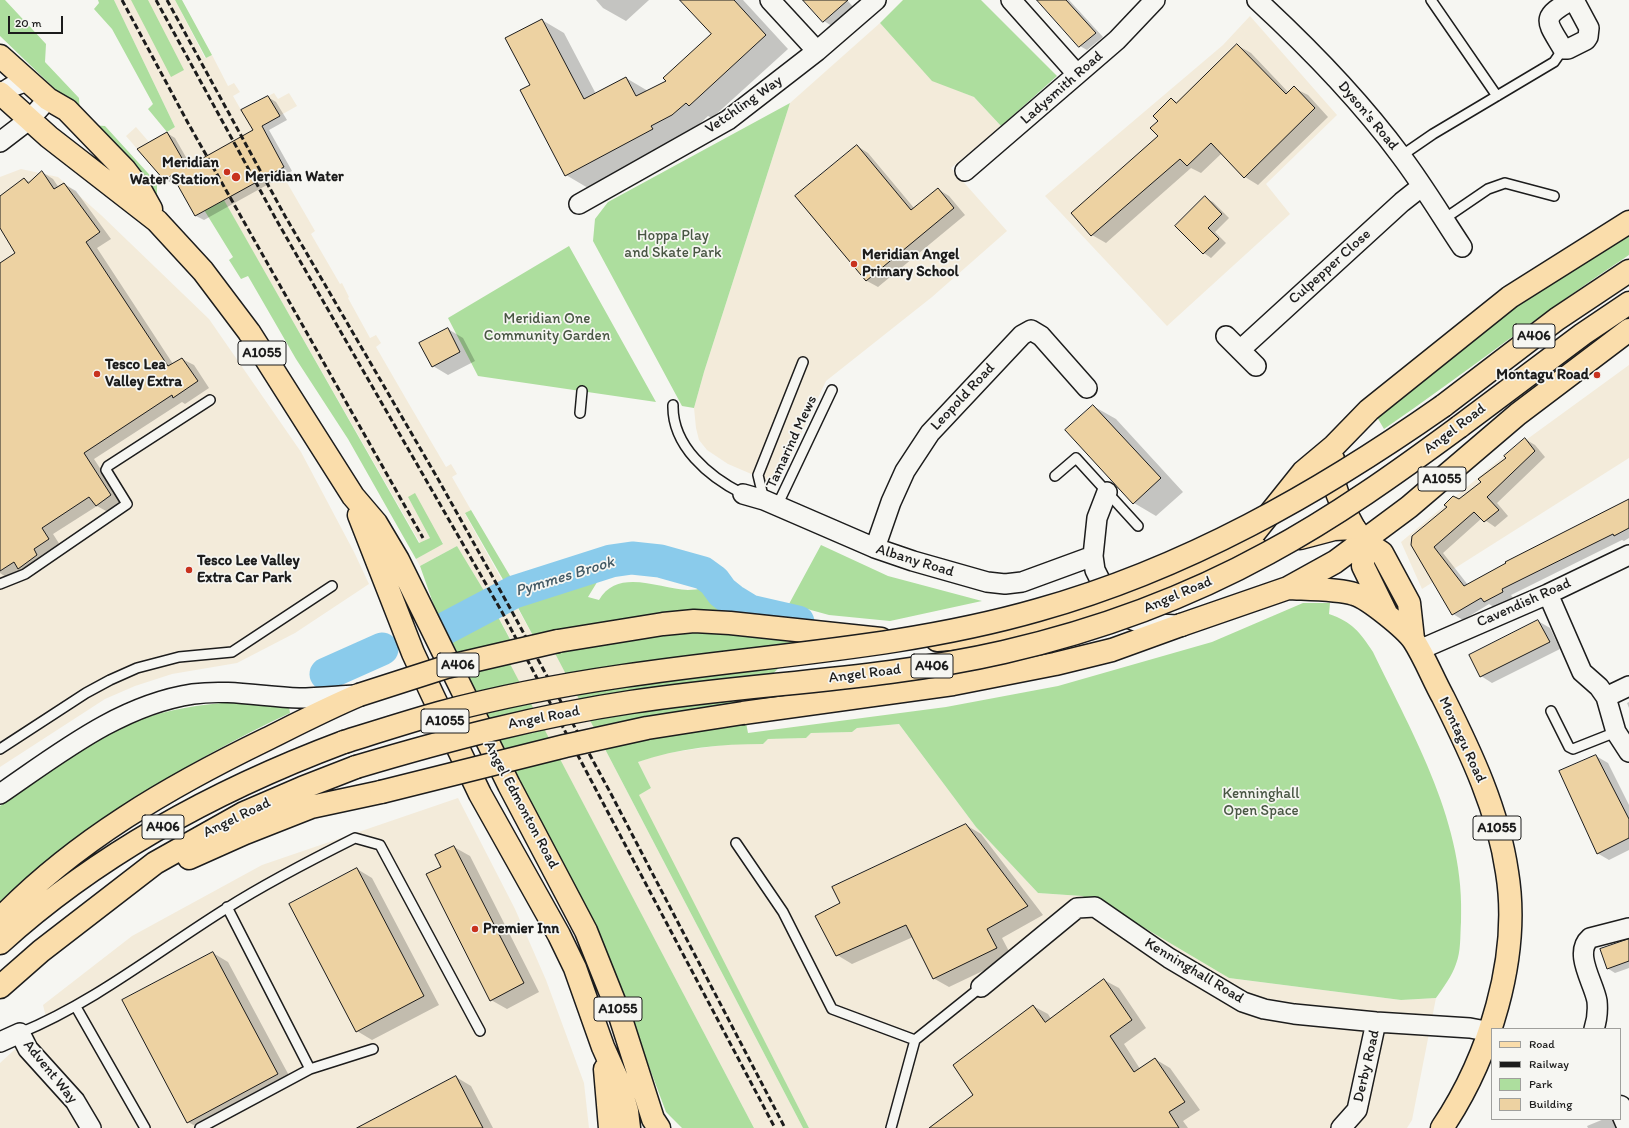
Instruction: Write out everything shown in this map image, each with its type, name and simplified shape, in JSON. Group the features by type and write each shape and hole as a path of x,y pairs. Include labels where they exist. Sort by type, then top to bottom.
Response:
{"main road":[{"name":"Angel Edmonton Road","path":"0,56 48,99 67,110 120,165 140,191 157,221"},
{"name":"Angel Edmonton Road","path":"0,93 49,137 157,221 203,271 249,332 353,496 376,523 398,560 505,778 586,931 620,1016 647,1103 653,1119 659,1128"},
{"path":"1239,552 1301,475 1334,446 1369,410 1510,297 1629,222"},
{"name":"Angel Road","path":"0,943 86,876 194,809 249,781 344,742 439,713 555,687 623,676 879,644 974,626 1038,610 1104,589 1176,560 1236,532 1306,495 1351,468 1443,406 1557,319 1629,271"},
{"name":"Angel Road","path":"116,894 155,863 244,813 356,767 506,725 630,702 886,673 960,661 1005,652 1093,628 1204,584 1266,554 1346,506 1401,470 1570,343 1629,303"},
{"name":"A1055","path":"1359,534 1409,507 1518,414 1624,337"},
{"path":"1334,446 1332,466 1333,480 1338,497 1359,534"},
{"name":"Angel Edmonton Road","path":"353,496 413,653 480,794 559,935 583,989 618,1084 626,1111 629,1128"},
{"path":"1239,552 1282,544 1334,529 1359,534"},
{"path":"116,894 193,856 304,810 565,746 640,730 743,713 953,684 1055,664 1112,650 1288,588 1335,562 1359,534"},
{"name":"Montagu Road","path":"1359,534 1363,566 1387,616 1416,645"},
{"name":"Montagu Road","path":"1359,534 1382,553 1409,603 1416,645 1474,759 1494,817 1507,872 1510,941 1492,1028"},
{"name":"Angel Road","path":"333,701 360,695 446,668 551,643 663,624 694,621 730,623 909,642 968,638 1049,622 1114,606 1164,589 1239,552"},
{"name":"A1055","path":"1288,588 1354,594 1375,604 1387,616"},
{"name":"A406","path":"0,919 23,895 77,850 138,809 220,762 333,701"},
{"name":"A406","path":"0,987 41,950 116,894"},
{"name":"A1055","path":"1442,1128 1453,1112 1491,1032"},
{"name":"A1055","path":"603,1046 610,1128"},
{"path":"1621,1109 1629,1128"}],"street":[{"path":"770,0 817,51"},
{"name":"Vetchling Way","path":"579,204 728,120 817,51 876,0"},
{"path":"1011,0 1078,74"},
{"name":"Ladysmith Road","path":"965,171 1117,40 1155,0"},
{"name":"Dyson's Road","path":"1257,0 1327,68 1401,156 1462,247"},
{"path":"1573,0 1588,28 1588,37 1586,40 1574,46 1563,49 1549,26 1549,18 1553,11 1573,0"},
{"path":"0,93 28,81"},
{"path":"0,142 30,119 48,99"},
{"name":"Culpepper Close","path":"1240,350 1421,186"},
{"name":"Leopold Road","path":"875,548 891,502 905,471 930,433 1022,335 1031,330 1041,336 1087,388"},
{"path":"1226,336 1256,366"},
{"path":"1107,492 1097,518 1093,556 1095,570 1114,606 1125,617 1141,623 1181,625"},
{"name":"Albany Road","path":"743,494 771,503 875,548 913,561 979,580 1005,584 1022,582 1093,556"},
{"name":"Cavendish Road","path":"1416,645 1548,594 1629,555"},
{"path":"1548,594 1582,672 1599,687 1606,697 1616,732 1629,752"},
{"path":"1606,697 1629,686"},
{"path":"0,794 90,733 141,708 193,694 227,692 333,701"},
{"name":"Kenninghall Road","path":"981,987 1077,908 1095,907 1169,958 1243,1002 1264,1009 1294,1014 1376,1022 1470,1028 1491,1032"},
{"path":"1594,1028 1597,1013 1596,1000 1583,957 1586,941 1590,938 1629,928"},
{"name":"Derby Road","path":"1341,1128 1357,1110 1376,1022"},
{"name":"Advent Way","path":"0,1042 20,1033 28,1049 75,1101 91,1128"}],"lane":[{"path":"1431,0 1497,96"},
{"path":"1401,156 1433,134 1554,62 1563,49"},
{"path":"1444,219 1488,189 1505,183 1554,196"},
{"path":"771,503 758,475 803,362"},
{"name":"Tamarind Mews","path":"771,503 832,390"},
{"path":"580,413 582,392"},
{"path":"0,584 25,574 127,504 106,470 108,466 210,400"},
{"path":"673,405 673,414 678,432 687,449 705,468 728,486 743,494"},
{"path":"1055,476 1076,458 1138,526"},
{"path":"0,749 86,693 137,668 179,657 232,652 332,586"},
{"path":"1551,711 1569,747 1573,749 1616,732"},
{"path":"20,1033 76,1007 227,907 292,870 354,838 380,845 480,1031"},
{"path":"736,843 783,912 832,1009 915,1040"},
{"path":"227,907 310,1069"},
{"path":"891,1128 915,1040 981,987"},
{"path":"76,1007 145,1128"},
{"path":"200,1128 310,1069 373,1049"}],"shaded area":[{"path":"114,0 175,0 205,58 212,55 228,86 234,83 240,92 233,96 241,110 274,93 278,99 289,93 297,106 256,129 315,231 311,234 340,284 342,283 349,297 348,298 370,338 376,335 381,343 376,347 409,404 446,467 451,464 457,474 452,477 471,510 465,514 538,645 548,640 803,1128 754,1128 508,661 519,655 486,594 457,546 420,566 416,559 443,543 408,497 430,538 420,543 220,194 181,170 164,180 126,136 136,127 149,142 175,127"},
{"path":"1250,16 1337,115 1266,184 1290,214 1167,326 1045,196 1223,45"},
{"name":"Meridian Angel Primary School","path":"880,23 932,80 974,97 1001,126 951,168 1007,231 932,297 826,381 777,485 728,464 707,450 699,440 694,408 704,372 790,103"},
{"path":"21,169 58,177 101,215 209,319 301,452 354,552 369,584 295,633 237,663 172,674 135,686 105,699 0,767 0,177"},
{"path":"1629,365 1629,458 1422,589 1401,542 1504,456"},
{"path":"899,724 976,827 1038,893 1082,896 1121,914 1229,978 1401,1000 1436,998 1412,1120 1407,1128 809,1128 638,795 651,788 638,762 661,754 729,744 763,744 768,739 806,738 811,733 852,732 857,728"},
{"path":"458,798 515,909 546,980 584,1083 589,1128 0,1128 0,1063 24,1041 22,1038 46,1017 43,1005 132,936 262,865"}],"green space":[{"path":"0,0 5,0 46,44 45,62 79,98 80,113 0,36"},
{"path":"98,0 114,0 175,127 167,132 148,109 153,104 112,29 94,9 99,3"},
{"path":"131,0 148,0 184,70 171,77"},
{"path":"175,0 182,0 212,55 206,58"},
{"path":"903,0 981,0 1057,76 1001,126 974,97 932,81 880,23"},
{"name":"Hoppa Play and Skate Park","path":"790,103 704,372 694,408 682,406 593,241 595,219 608,202"},
{"path":"91,125 105,126 157,183 157,195"},
{"path":"220,193 419,543 430,538 408,497 415,493 443,544 416,559 348,439 296,359 248,276 241,279 229,260 233,257 201,205"},
{"path":"1629,236 1629,255 1567,297 1384,429 1377,417 1478,335 1539,289"},
{"name":"Meridian One Community Garden","path":"569,246 656,402 478,376 448,318"},
{"path":"471,510 513,581 505,583 465,513"},
{"path":"821,545 888,576 982,601 890,621 829,615 789,604"},
{"path":"457,546 486,594 439,620 420,566"},
{"name":"Kenninghall Open Space","path":"610,573 599,579 588,597 599,600 607,590 617,584 628,582 640,582 688,590 704,588 734,617 761,634 784,641 805,644 742,702 748,733 946,707 1058,686 1212,642 1303,603 1330,603 1329,614 1344,620 1355,628 1373,652 1420,749 1446,816 1455,851 1460,886 1460,949 1458,959 1452,973 1436,998 1401,1000 1229,978 1121,914 1082,896 1038,893 976,827 899,724 857,728 852,732 811,733 806,738 768,739 763,744 731,745 684,750 638,762 651,788 639,795 809,1128 803,1128 548,640 538,645 516,604"},
{"path":"497,615 519,656 509,662 754,1128 682,1128 666,1112 634,1026 447,642"},
{"path":"231,702 289,707 290,713 213,752 138,797 67,846 0,902 0,806 85,747 121,728 150,716 173,710"}],"building":[{"path":"680,0 734,0 766,35 689,106 686,103 672,115 651,126 653,129 565,176 520,90 530,85 505,38 542,19 584,99 626,77 636,96 666,81 663,78 711,34"},
{"path":"803,0 848,0 823,22"},
{"path":"1037,0 1066,0 1096,33 1079,47"},
{"path":"1237,44 1286,94 1294,86 1315,108 1244,178 1211,143 1187,166 1180,159 1091,236 1071,213 1158,136 1150,128 1158,121 1153,116 1171,98 1176,103"},
{"path":"268,96 280,116 262,126 284,167 195,216 172,175 164,180 137,149 167,132 187,167 253,130 241,110"},
{"path":"857,145 911,210 938,188 954,208 866,281 795,196"},
{"name":"Tesco Lea Valley Extra","path":"42,171 54,189 64,183 100,232 86,242 168,366 182,358 198,381 173,398 172,395 84,453 111,495 96,506 89,497 42,528 49,539 34,549 37,555 18,569 14,562 0,571 0,263 15,253 0,228 0,196 24,178 28,183"},
{"path":"1205,196 1222,214 1208,228 1219,239 1203,254 1175,226"},
{"path":"448,328 460,352 432,367 419,343"},
{"path":"1093,405 1161,478 1133,504 1065,430"},
{"path":"1525,438 1535,451 1487,497 1499,510 1484,522 1474,512 1434,547 1464,586 1506,563 1505,562 1629,499 1629,528 1614,536 1613,534 1502,589 1503,592 1484,602 1481,598 1452,615 1411,545 1412,536 1447,507 1444,505 1453,496 1459,499 1481,482 1478,479 1506,458 1504,456"},
{"path":"1538,620 1550,642 1480,677 1469,655"},
{"path":"1596,755 1629,819 1629,838 1597,854 1559,771"},
{"path":"966,824 1028,906 987,929 997,948 933,979 906,925 836,956 815,916 840,903 832,887"},
{"name":"Premier Inn","path":"454,846 524,983 490,1001 426,874 441,867 435,855"},
{"path":"357,868 424,996 356,1032 289,904"},
{"path":"1629,939 1629,961 1607,969 1600,949"},
{"path":"213,952 278,1074 187,1123 122,1000"},
{"path":"1104,979 1132,1020 1110,1036 1134,1072 1155,1058 1185,1102 1169,1112 1179,1128 929,1128 973,1095 953,1065 1033,1005 1045,1022"},
{"path":"456,1076 483,1128 357,1128"}],"waterway":[{"name":"Pymmes Brook","path":"444,629 514,592 611,561 632,558 660,561 703,573 714,581 722,592 750,611 798,622"},
{"name":"Pymmes Brook","path":"326,674 382,649"}],"railway":[{"path":"122,0 188,123 423,538"},
{"path":"156,0 277,221 502,612 775,1128"},
{"path":"167,0 285,216 438,479 510,608 610,792 785,1128"}],"place":[{"name":"Meridian Water Station","path":"227,172"},
{"name":"Meridian Water","path":"236,177"},
{"name":"Meridian Angel Primary School","path":"854,264"},
{"name":"Tesco Lea Valley Extra","path":"97,374"},
{"name":"Montagu Road","path":"1597,375"},
{"name":"Tesco Lee Valley Extra Car Park","path":"189,570"},
{"name":"Premier Inn","path":"475,929"}]}
